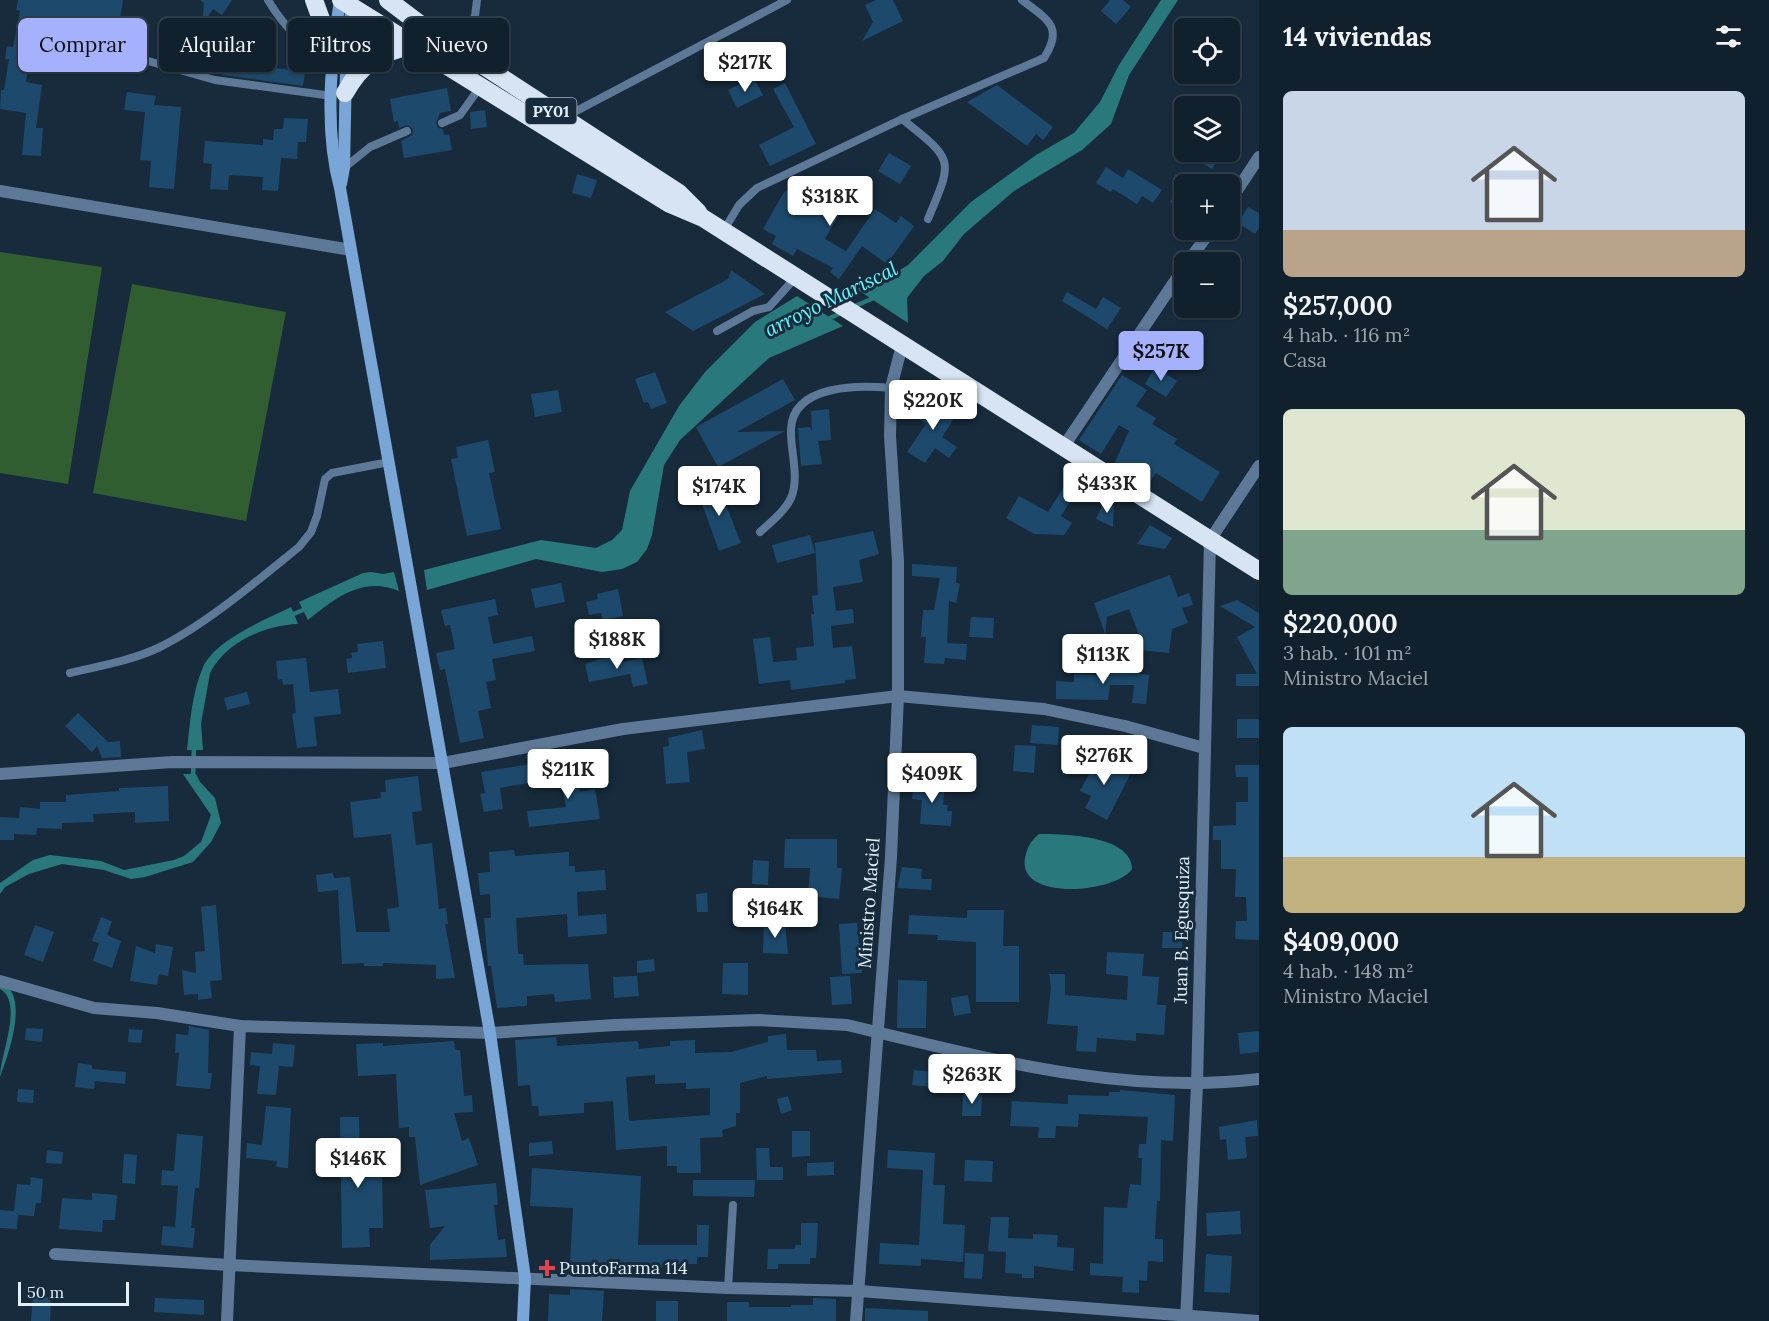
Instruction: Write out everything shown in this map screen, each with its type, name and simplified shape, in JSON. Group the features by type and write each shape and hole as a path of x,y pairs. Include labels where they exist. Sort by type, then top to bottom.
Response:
{"highway":[{"path":"314,0 320,18"},
{"name":"PY01","path":"346,2 404,40"},
{"name":"PY01","path":"393,2 415,18"},
{"path":"338,95 364,64 388,52 404,47"},
{"name":"PY01","path":"456,72 670,204 704,218 724,230 795,278 1259,571"},
{"name":"PY01","path":"492,72 679,193 704,218"}],"main road":[{"path":"342,18 346,2"},
{"path":"346,2 334,165 340,188 490,1033 525,1278 523,1321"},
{"path":"334,72 344,168 340,188"}],"street":[{"path":"1240,186 1259,157"},
{"path":"0,191 351,250"},
{"path":"1064,446 1174,282"},
{"name":"Ministro Maciel","path":"856,1321 891,857 898,696 898,561 890,436 891,388 898,342"},
{"path":"1210,540 1259,466"},
{"name":"Juan B. Egusquiza","path":"1186,1318 1197,1085 1210,540"},
{"path":"0,774 172,762 443,763 624,729 898,696 1044,709 1125,726 1204,747"},
{"path":"0,981 94,1008 157,1013 240,1026 490,1033 615,1025 759,1020 818,1022 877,1032 1028,1066 1114,1080 1197,1085 1259,1079"},
{"path":"227,1321 240,1026"},
{"path":"55,1254 229,1265 728,1288 859,1290 1186,1318 1258,1321"}],"lane":[{"path":"268,0 288,30"},
{"path":"474,18 477,0"},
{"path":"562,118 787,0"},
{"path":"724,230 740,205 757,188 902,119 1044,58 1055,40 1053,29 1022,0"},
{"path":"147,61 215,80 338,95"},
{"path":"442,123 460,115 480,87"},
{"path":"902,119 937,149 945,159 947,172 928,219"},
{"path":"344,168 370,147 407,131"},
{"path":"717,331 753,311 769,307 795,278"},
{"path":"760,532 786,507 792,496 794,483 791,427 795,413 806,401 822,393 845,387 891,388"},
{"path":"70,673 129,659 159,647 199,622 299,547 311,532 317,516 321,485 332,473 388,462"},
{"path":"728,1288 733,1205"}],"shaded area":[{"path":"1161,0 1178,0 1129,75 1111,124 1082,150 1014,191 964,234 943,261 924,276 907,298 908,323 855,288 879,283 908,265 971,202 1036,155 1074,133 1100,102 1119,65"},
{"path":"0,252 102,267 68,484 0,473"},
{"path":"132,284 286,312 246,521 93,493"},
{"path":"797,296 843,326 769,358 680,440 664,465 652,535 647,549 637,562 622,569 602,572 536,559 427,590 424,570 541,540 596,548 612,540 622,530 630,491 679,406 705,372 755,322"},
{"path":"394,572 399,591 386,587 361,588 339,597 308,620 299,602 363,573 383,574"},
{"path":"291,607 298,624 273,628 248,637 226,652 217,662 210,673 201,724 203,750 187,750 196,687 209,657 242,631"},
{"path":"183,774 196,774 200,782 215,798 221,823 211,842 193,862 131,879 104,870 62,864 29,874 5,887 0,894 0,883 33,860 50,855 101,861 124,870 184,856 201,842 211,815"},
{"path":"1039,834 1079,836 1109,843 1121,849 1129,858 1132,869 1107,884 1089,888 1051,887 1036,882 1027,872 1025,858 1030,844"},
{"path":"0,983 9,989 16,1011 12,1040 0,1077 11,1017 10,1005 7,996 0,989"}],"building":[{"path":"18,0 123,0 120,18 19,18 20,11 16,10"},
{"path":"200,0 232,0 222,15 213,9 207,18 203,18 204,3"},
{"path":"876,0 893,0 903,21 862,41 873,22 865,5"},
{"path":"1110,0 1123,0 1131,7 1116,24 1101,11"},
{"path":"18,21 18,72 27,74 26,82 42,85 36,128 43,128 41,156 22,155 26,113 0,109 1,90 4,90 9,59 5,59 7,46 13,47"},
{"path":"276,68 288,70 288,72 305,72 303,86 222,75 222,72 276,72"},
{"path":"753,77 763,95 737,108 728,90"},
{"path":"785,83 816,144 770,166 759,145 794,127 773,89"},
{"path":"997,85 1053,127 1043,140 1036,134 1027,146 967,102"},
{"path":"447,88 451,111 440,113 436,123 438,128 443,129 444,135 449,134 452,150 404,158 401,141 412,135 413,129 407,125 399,128 398,121 394,122 390,99"},
{"path":"127,92 156,96 154,105 181,107 174,189 149,187 151,161 140,160 145,112 124,110"},
{"path":"485,110 487,127 471,129 470,112"},
{"path":"284,118 308,119 306,142 298,142 297,159 281,158 278,191 262,190 263,177 229,175 228,190 210,189 212,164 203,163 205,141 263,145 263,139 273,140 274,129 283,129"},
{"path":"889,153 911,166 900,184 878,171"},
{"path":"1201,162 1216,162 1212,169"},
{"path":"1106,167 1123,178 1128,169 1162,190 1153,203 1142,196 1137,204 1113,189 1111,192 1096,183"},
{"path":"577,174 597,180 591,198 572,193"},
{"path":"813,177 849,197 825,239 846,251 875,209 896,223 901,216 914,226 887,264 862,246 839,279 830,272 833,268 797,249 793,256 772,244 776,236 763,229 784,192"},
{"path":"1248,207 1259,213 1259,228 1255,234 1240,224 1240,220"},
{"path":"731,270 765,294 693,331 665,312 728,279"},
{"path":"1067,292 1096,309 1103,297 1121,308 1107,329 1062,301"},
{"path":"1155,367 1177,381 1166,397 1145,384"},
{"path":"655,372 667,403 651,409 648,402 644,403 635,379"},
{"path":"1122,375 1147,390 1136,406 1156,418 1152,424 1177,439 1174,444 1220,472 1202,502 1156,473 1149,483 1115,462 1129,431 1119,425 1101,454 1079,440"},
{"path":"783,379 795,400 737,432 785,431 718,467 696,427"},
{"path":"558,390 562,412 535,417 531,394"},
{"path":"930,396 957,414 942,437 957,447 949,458 935,448 925,463 907,452 926,424 916,417"},
{"path":"829,409 831,440 818,441 822,464 801,466 798,428 810,427 812,431 811,411"},
{"path":"488,440 495,472 489,473 501,529 467,536 451,459 458,458 456,447"},
{"path":"1069,479 1080,486 1061,516 1072,523 1064,535 1034,534 1006,518 1019,496 1048,512"},
{"path":"717,483 741,543 719,551 697,490"},
{"path":"1104,501 1114,506 1113,527 1096,519"},
{"path":"1150,525 1172,538 1165,549 1137,544"},
{"path":"873,531 879,554 859,560 863,582 833,587 836,611 853,609 854,623 831,626 833,648 852,646 856,679 845,680 845,683 791,690 790,680 759,684 753,639 770,637 773,662 797,660 796,648 814,646 812,596 818,595 815,543"},
{"path":"810,535 815,553 777,563 772,545"},
{"path":"912,564 957,567 956,583 960,584 956,603 949,601 947,643 967,644 966,660 945,658 944,664 924,663 926,637 921,637 923,610 934,610 940,578 912,576"},
{"path":"1170,575 1178,597 1189,593 1193,605 1182,608 1188,623 1172,629 1169,653 1139,650 1140,637 1129,609 1107,617 1105,634 1094,603"},
{"path":"561,583 565,602 535,608 531,589"},
{"path":"618,589 623,616 603,620 601,613 589,615 586,602 598,599 597,594"},
{"path":"495,599 498,615 488,617 493,644 532,636 535,651 492,659 496,680 486,682 491,708 478,711 484,738 460,743 445,669 440,670 436,653 455,649 450,625 445,626 441,610"},
{"path":"1237,600 1259,613 1259,686 1236,686 1236,674 1257,674 1237,637 1255,627 1220,606"},
{"path":"971,617 994,618 993,638 969,637"},
{"path":"383,641 386,668 348,673 346,659 352,658 351,653 358,652 357,644"},
{"path":"611,655 613,664 642,658 648,684 633,687 630,674 589,682 585,664"},
{"path":"306,658 310,692 338,689 341,714 314,717 317,746 297,748 292,714 296,713 293,684 283,685 282,679 278,680 276,661"},
{"path":"1098,665 1120,665 1119,671 1149,675 1146,704 1132,703 1134,685 1110,685 1108,700 1056,699 1056,681 1074,682 1074,674 1098,675"},
{"path":"247,692 250,704 227,710 224,698"},
{"path":"78,713 108,742 120,741 121,757 102,758 97,746 92,752 65,726"},
{"path":"1237,719 1259,719 1259,738 1237,738"},
{"path":"1032,725 1059,727 1058,745 1030,743"},
{"path":"702,730 705,749 687,752 690,782 666,784 663,747 669,746 668,738"},
{"path":"1015,745 1036,746 1034,773 1013,771"},
{"path":"574,754 580,792 595,789 600,819 529,827 527,811 566,807 556,757"},
{"path":"1094,754 1131,773 1107,820 1085,808 1091,796 1080,791 1089,774 1084,771"},
{"path":"531,764 534,782 500,788 503,809 484,812 480,794 485,793 481,772"},
{"path":"1235,765 1259,765 1259,940 1235,939 1236,921 1247,921 1246,897 1235,897 1236,869 1221,869 1221,840 1213,840 1213,826 1236,825 1236,802 1248,802 1248,777 1236,777"},
{"path":"418,776 422,811 412,812 416,845 432,843 439,909 446,908 448,924 445,924 455,978 436,979 436,965 342,964 338,890 318,892 316,875 333,873 334,878 350,877 356,932 390,932 387,909 399,907 391,834 354,838 350,802 381,798 380,792 386,792 385,780"},
{"path":"913,781 945,785 943,805 948,805 947,811 952,811 951,826 920,824 922,800 912,799"},
{"path":"168,786 169,821 135,823 135,812 93,814 94,822 62,823 62,829 37,828 36,835 14,834 14,840 0,840 0,817 19,818 20,807 40,809 40,802 66,802 66,795 119,791 119,788"},
{"path":"785,839 837,839 837,868 842,868 839,899 808,896 810,868 784,868"},
{"path":"514,850 515,856 569,852 569,866 575,866 575,872 605,870 606,890 577,892 578,916 606,914 607,934 568,937 567,914 516,918 518,954 523,954 524,965 588,964 591,999 555,1002 554,994 527,996 527,1006 497,1008 491,966 488,966 484,918 491,918 490,894 480,895 478,873 490,872 489,852"},
{"path":"753,860 769,861 768,885 752,884"},
{"path":"902,867 922,869 921,879 932,879 931,890 897,888"},
{"path":"707,893 708,912 697,912 696,894"},
{"path":"216,905 222,980 210,981 212,998 198,1000 198,994 184,995 182,970 196,973 195,952 205,951 201,907"},
{"path":"967,910 1004,910 1003,946 1019,946 1019,1002 976,1002 976,942 937,940 938,935 908,934 909,915 967,918"},
{"path":"101,917 112,921 107,935 121,941 112,968 93,961 99,943 92,941"},
{"path":"857,923 862,973 842,974 839,924"},
{"path":"764,924 785,924 788,954 763,953"},
{"path":"35,925 54,932 43,962 24,955"},
{"path":"1163,932 1182,932 1182,948 1162,948"},
{"path":"156,944 173,947 168,976 159,974 157,985 130,981 136,946 155,953"},
{"path":"1107,952 1144,954 1142,976 1159,977 1157,1005 1166,1005 1164,1035 1136,1033 1136,1041 1097,1038 1096,1052 1076,1051 1078,1026 1047,1024 1051,987 1049,974 1065,974 1065,995 1127,1000 1128,976 1106,974"},
{"path":"654,959 655,971 637,973 637,961"},
{"path":"723,963 748,963 748,995 722,994"},
{"path":"637,976 639,996 614,998 613,977"},
{"path":"850,976 852,1004 832,1005 830,977"},
{"path":"898,980 927,981 926,1028 897,1028"},
{"path":"968,995 971,1013 954,1016 951,998"},
{"path":"189,1026 209,1030 208,1073 212,1073 210,1089 176,1086 179,1053 175,1053 176,1034 188,1035"},
{"path":"26,1028 43,1029 42,1042 25,1040"},
{"path":"129,1029 143,1030 141,1043 128,1042"},
{"path":"1259,1031 1259,1052 1240,1054 1238,1033"},
{"path":"786,1034 787,1050 816,1050 817,1061 841,1060 842,1073 767,1079 767,1076 740,1083 740,1113 736,1113 736,1126 722,1130 723,1137 700,1138 701,1173 677,1173 677,1166 667,1166 667,1146 616,1150 613,1101 584,1103 584,1113 539,1116 538,1106 532,1106 530,1085 518,1086 515,1040 556,1037 557,1046 638,1041 639,1049 670,1046 670,1041 695,1040 695,1053 731,1052 768,1042 768,1036","holes":["655,1075 655,1084 686,1083 686,1089 710,1088 710,1115 629,1121 626,1077"]},
{"path":"454,1041 455,1050 460,1050 464,1096 472,1095 473,1112 454,1113 462,1141 469,1138 478,1165 420,1185 415,1137 409,1137 409,1127 399,1128 396,1074 358,1076 356,1044 383,1043 383,1046"},
{"path":"273,1043 295,1045 293,1067 279,1066 276,1095 257,1094 260,1066 250,1065 251,1052 272,1054"},
{"path":"78,1063 92,1065 92,1069 126,1072 125,1084 95,1081 94,1089 75,1087"},
{"path":"914,1070 934,1072 933,1087 912,1085"},
{"path":"945,1078 965,1079 964,1092 945,1091"},
{"path":"18,1089 34,1090 33,1103 17,1102"},
{"path":"1120,1090 1175,1095 1173,1141 1161,1140 1160,1201 1157,1201 1155,1239 1163,1239 1163,1262 1148,1261 1147,1281 1139,1280 1139,1293 1122,1292 1123,1277 1090,1275 1090,1263 1103,1264 1104,1207 1127,1208 1130,1184 1141,1185 1142,1158 1138,1158 1139,1144 1146,1144 1148,1117 1079,1114 1078,1127 1056,1126 1055,1138 1038,1138 1039,1127 1010,1126 1012,1101 1068,1104 1068,1095 1109,1096 1109,1092 1120,1092"},
{"path":"963,1094 982,1095 981,1116 962,1116"},
{"path":"788,1096 792,1110 781,1114 777,1099"},
{"path":"266,1106 291,1108 288,1168 276,1167 277,1161 246,1158 247,1143 262,1145"},
{"path":"340,1117 359,1117 360,1165 382,1165 383,1228 369,1228 370,1247 342,1248"},
{"path":"1257,1120 1258,1136 1245,1137 1247,1158 1228,1160 1226,1139 1220,1140 1219,1127"},
{"path":"792,1131 810,1131 810,1156 792,1157"},
{"path":"177,1134 203,1136 199,1188 195,1188 191,1228 195,1228 193,1248 161,1245 163,1226 175,1227 178,1186 161,1185 162,1170 174,1171"},
{"path":"552,1141 553,1154 529,1156 529,1143"},
{"path":"756,1148 769,1148 770,1167 783,1167 783,1180 757,1180"},
{"path":"47,1150 63,1152 62,1164 46,1163"},
{"path":"888,1150 935,1153 933,1185 945,1185 943,1224 965,1225 963,1262 921,1259 921,1266 879,1264 880,1243 919,1245 923,1170 887,1168"},
{"path":"124,1154 137,1155 135,1184 122,1183"},
{"path":"965,1160 993,1161 992,1182 964,1181"},
{"path":"834,1162 834,1175 807,1176 807,1163"},
{"path":"532,1168 641,1176 638,1245 697,1245 697,1225 709,1225 708,1257 697,1257 697,1264 669,1264 669,1267 570,1264 573,1208 530,1206"},
{"path":"31,1177 43,1179 41,1203 36,1203 34,1216 18,1215 17,1229 0,1228 0,1210 14,1211 17,1184 30,1185"},
{"path":"693,1180 755,1180 754,1197 693,1196"},
{"path":"496,1183 498,1205 494,1205 498,1240 505,1239 507,1257 430,1260 430,1245 445,1226 430,1228 425,1190"},
{"path":"92,1193 117,1195 115,1220 103,1220 102,1232 59,1229 62,1198 92,1200"},
{"path":"1240,1211 1241,1234 1207,1236 1206,1213"},
{"path":"991,1217 1009,1217 1008,1238 1033,1239 1033,1234 1058,1235 1057,1247 1074,1248 1073,1271 1034,1266 1034,1278 1022,1278 1022,1274 1005,1273 1006,1252 988,1251"},
{"path":"801,1223 818,1223 816,1258 810,1258 810,1264 778,1264 778,1269 767,1269 768,1249 795,1249 795,1245 801,1245"},
{"path":"965,1253 984,1254 982,1279 964,1278"},
{"path":"1206,1254 1232,1256 1230,1293 1204,1292"},
{"path":"570,1289 604,1291 602,1321 548,1321 549,1294 570,1295"},
{"path":"33,1296 51,1298 50,1321 31,1321"},
{"path":"155,1298 204,1300 204,1315 154,1312"},
{"path":"813,1298 836,1299 836,1321 727,1321 727,1302 749,1302 749,1307 791,1307 791,1305 813,1305"},
{"path":"656,1301 678,1301 678,1321 656,1321"},
{"path":"865,1308 928,1311 928,1321 865,1321"}],"waterway":[{"name":"arroyo Mariscal","path":"853,307 876,297"},
{"name":"arroyo Mariscal","path":"826,320 843,312"},
{"name":"arroyo Mariscal","path":"291,615 308,608"},
{"name":"arroyo Mariscal","path":"193,779 194,746"}],"place":[{"name":"PuntoFarma 114","path":"547,1268"}]}
